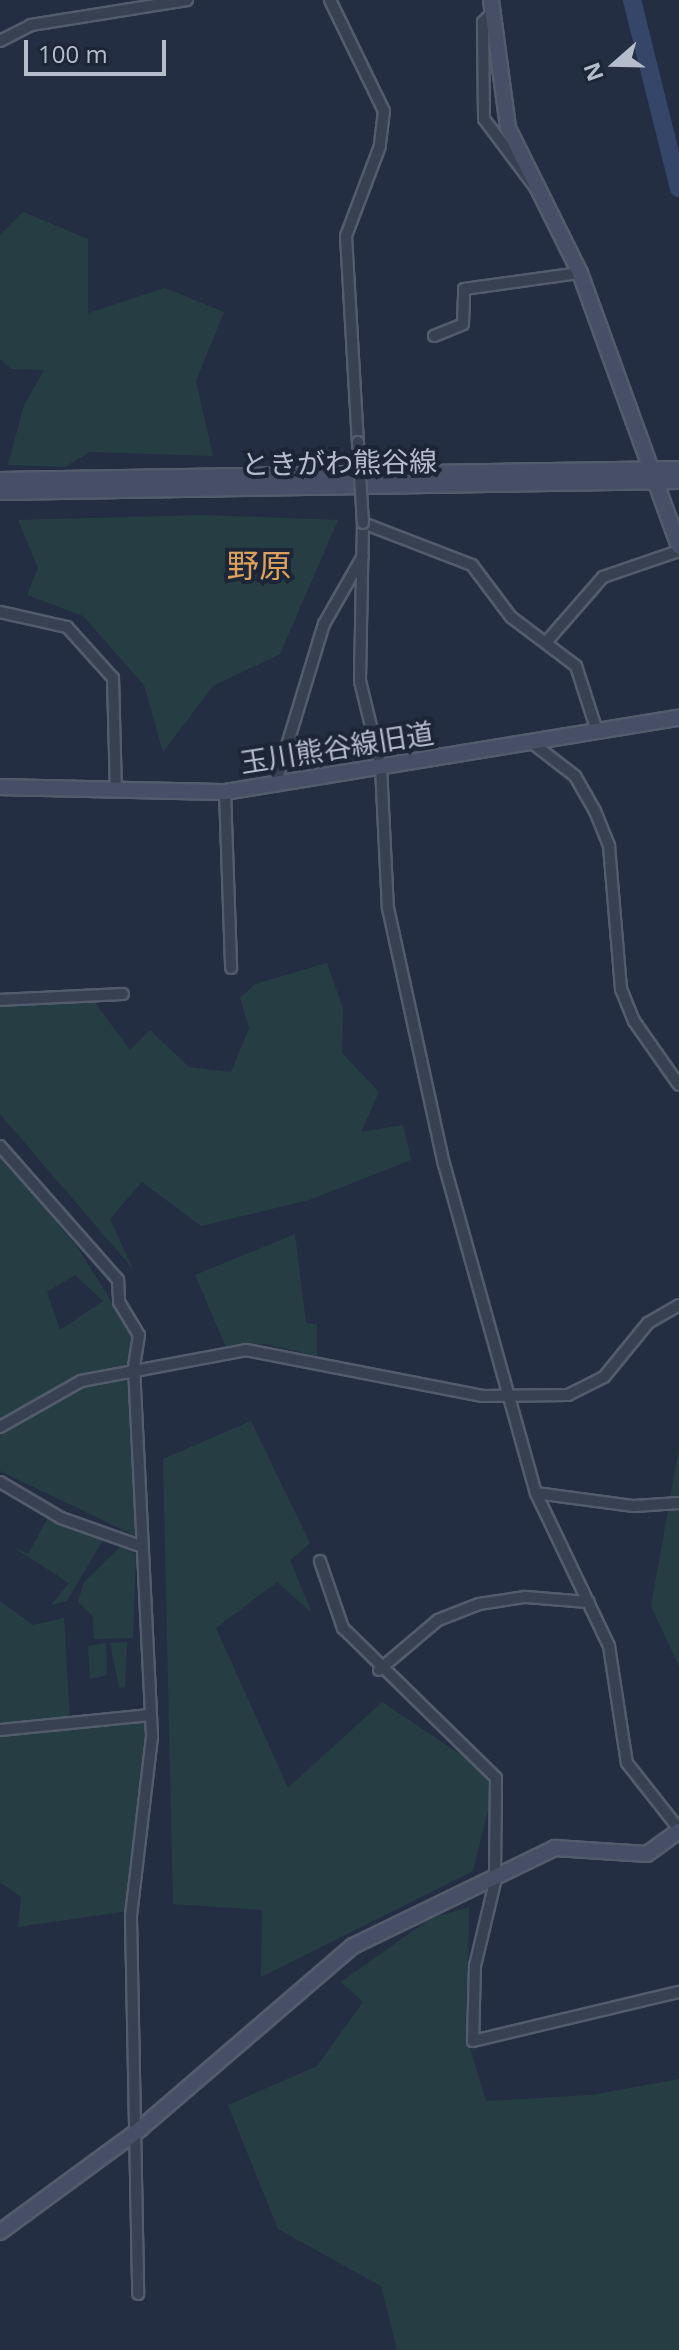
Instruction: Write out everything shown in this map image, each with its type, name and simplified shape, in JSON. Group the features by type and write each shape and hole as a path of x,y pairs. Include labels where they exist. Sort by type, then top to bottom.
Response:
{"street":[{"path":"0,41 31,25 187,0"},
{"path":"0,2232 140,2129 353,1946 495,1882 555,1848 647,1854 679,1830 627,1763 609,1646 536,1493 396,961 381,767 360,681 363,523 346,236 380,146 384,111 330,0"},
{"path":"492,6 508,128 547,195 580,273 679,549 603,577 548,640"},
{"path":"492,6 483,22 484,119 502,151 547,195"},
{"path":"434,336 463,324 464,289 580,273"},
{"name":"ときがわ熊谷線","path":"0,492 654,475 679,469"},
{"name":"ときがわ熊谷線","path":"0,480 654,475 679,481"},
{"path":"363,523 472,565 511,617 548,640 576,666 597,731"},
{"path":"275,785 324,624 364,555"},
{"path":"0,612 67,627 113,678 116,791"},
{"name":"玉川熊谷線旧道","path":"0,787 225,792 679,718"},
{"path":"531,742 575,776 595,811 609,846 621,989 647,1044 679,1085"},
{"path":"225,792 231,968"},
{"path":"0,1000 123,994"},
{"path":"0,1146 118,1280 119,1302 139,1335 134,1367 150,1715 131,1917 132,2119 140,2129 138,2294"},
{"path":"0,1427 81,1381 134,1367 264,1350 509,1399 580,1390 624,1358 648,1323 679,1305"},
{"path":"0,1482 61,1518 140,1546"},
{"path":"536,1493 634,1506 679,1503"},
{"path":"320,1561 343,1628 379,1670 496,1778 495,1882 475,1966 473,2041 679,1992"},
{"path":"379,1670 438,1620 479,1604 525,1597 589,1602"},
{"path":"0,1730 150,1715"}],"green space":[{"path":"23,212 88,239 88,313 165,288 224,312 196,381 213,456 90,452 65,467 8,465 24,405 44,370 11,369 0,359 0,235"},
{"path":"204,515 338,520 280,654 213,686 163,752 144,685 83,616 27,595 38,568 18,520"},
{"path":"327,963 343,1009 342,1053 379,1092 361,1132 403,1125 411,1160 309,1200 201,1226 142,1182 110,1219 133,1269 0,1114 0,1005 93,1000 130,1050 150,1030 189,1067 231,1072 249,1028 240,998 255,984"},
{"path":"0,1155 77,1247 133,1335 142,1539 0,1471","holes":["75,1275 103,1301 60,1330 47,1292"]},
{"path":"295,1234 306,1323 317,1324 317,1356 266,1344 226,1347 195,1275"},
{"path":"251,1421 310,1543 290,1560 312,1613 277,1582 216,1628 288,1788 382,1702 496,1778 473,1871 261,1977 262,1910 173,1904 163,1459"},
{"path":"679,1448 679,1666 651,1606"},
{"path":"49,1516 103,1540 67,1601 51,1605 69,1583 13,1547 28,1554"},
{"path":"120,1547 136,1554 133,1638 94,1639 92,1615 78,1602 84,1582"},
{"path":"0,1601 33,1625 64,1618 70,1720 0,1726"},
{"path":"127,1642 125,1687 119,1688 110,1643"},
{"path":"106,1643 107,1675 90,1679 88,1646"},
{"path":"148,1721 128,1911 18,1927 21,1897 0,1882 0,1734"},
{"path":"469,1907 467,2038 486,2101 592,2095 679,2079 679,2350 397,2350 381,2286 278,2229 228,2105 317,2066 363,2002 341,1982 431,1918"}],"waterway":[{"path":"632,0 679,188"}],"district":[{"name":"野原","path":"259,565"}]}
